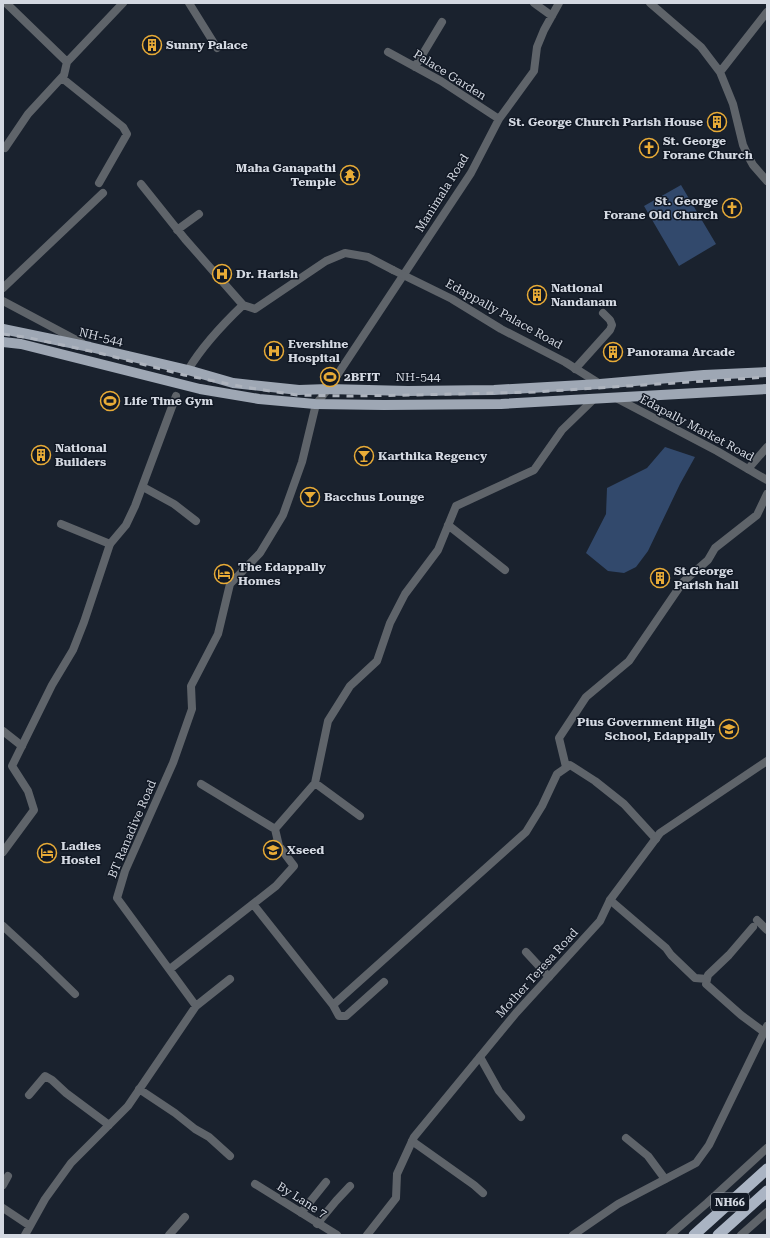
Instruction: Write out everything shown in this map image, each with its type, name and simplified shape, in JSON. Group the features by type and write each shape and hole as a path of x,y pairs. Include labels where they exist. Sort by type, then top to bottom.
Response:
{"highway":[{"name":"NH66","path":"694,1235 767,1169"},
{"name":"NH66","path":"718,1235 767,1191"}],"main road":[{"name":"NH-544","path":"3,329 90,347 233,382 299,390 494,390 622,383 704,375 767,372"},
{"path":"3,342 21,344 200,389 260,399 316,404 501,404 594,398 621,398 710,391 767,389"},
{"path":"90,347 90,361"},
{"path":"621,398 622,383"}],"street":[{"path":"6,3 67,62"},
{"path":"5,148 28,114 62,78 67,62 123,3"},
{"path":"189,3 217,48"},
{"path":"534,3 552,16"},
{"name":"Manimala Road","path":"328,389 471,173 499,119 534,71 537,47 559,3"},
{"path":"650,3 702,47 720,72 733,104 743,145 753,165 767,181"},
{"path":"720,72 767,12"},
{"path":"415,67 442,22"},
{"name":"Palace Garden","path":"388,52 441,81 499,119"},
{"path":"62,78 123,127 127,134 99,183"},
{"path":"141,184 178,230 243,305 198,352 188,370"},
{"path":"3,288 103,193"},
{"path":"178,230 199,214"},
{"name":"Edappally Palace Road","path":"243,305 255,309 326,261 345,253 368,257 452,299 501,329 565,362 600,384"},
{"path":"3,301 90,347"},
{"path":"575,369 610,330 612,325 610,320 603,313"},
{"path":"3,852 34,810 28,791 12,766 52,685 73,650 110,544 126,524 143,487 176,396 182,384"},
{"name":"BT Ranadive Road","path":"196,1006 117,898 125,871 166,779 192,709 191,686 218,634 230,584 260,553 283,515 302,462 316,404 328,389"},
{"path":"275,829 315,783 328,722 350,686 377,661 390,623 405,594 438,550 456,506 534,470 562,430 594,398"},
{"name":"Edapally Market Road","path":"621,398 711,447 767,480"},
{"path":"748,469 767,447"},
{"path":"143,487 174,504 196,521"},
{"path":"566,767 559,738 586,697 629,662 683,582 708,560 715,548 757,515 767,494"},
{"path":"61,524 110,544"},
{"path":"448,525 505,570"},
{"path":"3,731 22,746"},
{"name":"Mother Teresa Road","path":"367,1235 396,1198 397,1174 414,1137 516,1013 600,921 610,900 660,833 767,761"},
{"path":"333,1005 526,832 542,806 557,774 566,767 570,765 595,781 624,804 656,839"},
{"path":"315,783 360,816"},
{"path":"170,969 276,886 294,866 279,846 275,829 201,784"},
{"path":"610,900 666,948 671,955 695,978 707,979"},
{"path":"253,904 333,1005 339,1016 346,1016 384,982"},
{"path":"573,1235 618,1204 696,1163 709,1144 766,1029 741,1015 706,984 708,975 729,956 755,923 767,930"},
{"path":"3,926 75,994"},
{"path":"526,952 549,977"},
{"path":"25,1235 45,1200 71,1163 128,1106 196,1006 230,979"},
{"path":"480,1057 499,1091 521,1117"},
{"path":"29,1095 46,1076 109,1124"},
{"path":"139,1089 175,1113 195,1129 209,1137 230,1156"},
{"path":"626,1138 648,1156 665,1179"},
{"path":"412,1142 484,1193"},
{"path":"670,1235 767,1148"},
{"path":"3,1185 8,1176"},
{"path":"301,1213 326,1182"},
{"name":"By Lane 7","path":"256,1184 336,1235"},
{"path":"317,1224 350,1186"},
{"path":"3,1208 30,1226"},
{"path":"741,1235 767,1212"},
{"path":"169,1235 185,1216"}],"shaded area":[{"path":"681,185 716,244 679,266 644,206"},
{"path":"665,447 695,457 680,484 648,551 636,567 624,573 608,571 586,553 606,514 607,488 647,468"}],"railway":[{"path":"3,334 30,338 99,353 184,375 244,387 297,395 348,396 535,392 767,377"}],"place":[{"name":"Sunny Palace","path":"152,45"},
{"name":"St. George Church Parish House","path":"717,122"},
{"name":"St. George Forane Church","path":"649,148"},
{"name":"Maha Ganapathi Temple","path":"350,175"},
{"name":"St. George Forane Old Church","path":"732,208"},
{"name":"Dr. Harish","path":"222,274"},
{"name":"National Nandanam","path":"537,295"},
{"name":"Evershine Hospital","path":"274,351"},
{"name":"Panorama Arcade","path":"613,352"},
{"name":"2BFIT","path":"330,377"},
{"name":"Life Time Gym","path":"110,401"},
{"name":"National Builders","path":"41,455"},
{"name":"Karthika Regency","path":"364,456"},
{"name":"Bacchus Lounge","path":"310,497"},
{"name":"The Edappally Homes","path":"224,574"},
{"name":"St.George Parish hall","path":"660,578"},
{"name":"Pius Government High School, Edappally","path":"729,729"},
{"name":"Xseed","path":"273,850"},
{"name":"Ladies Hostel","path":"47,853"}]}
